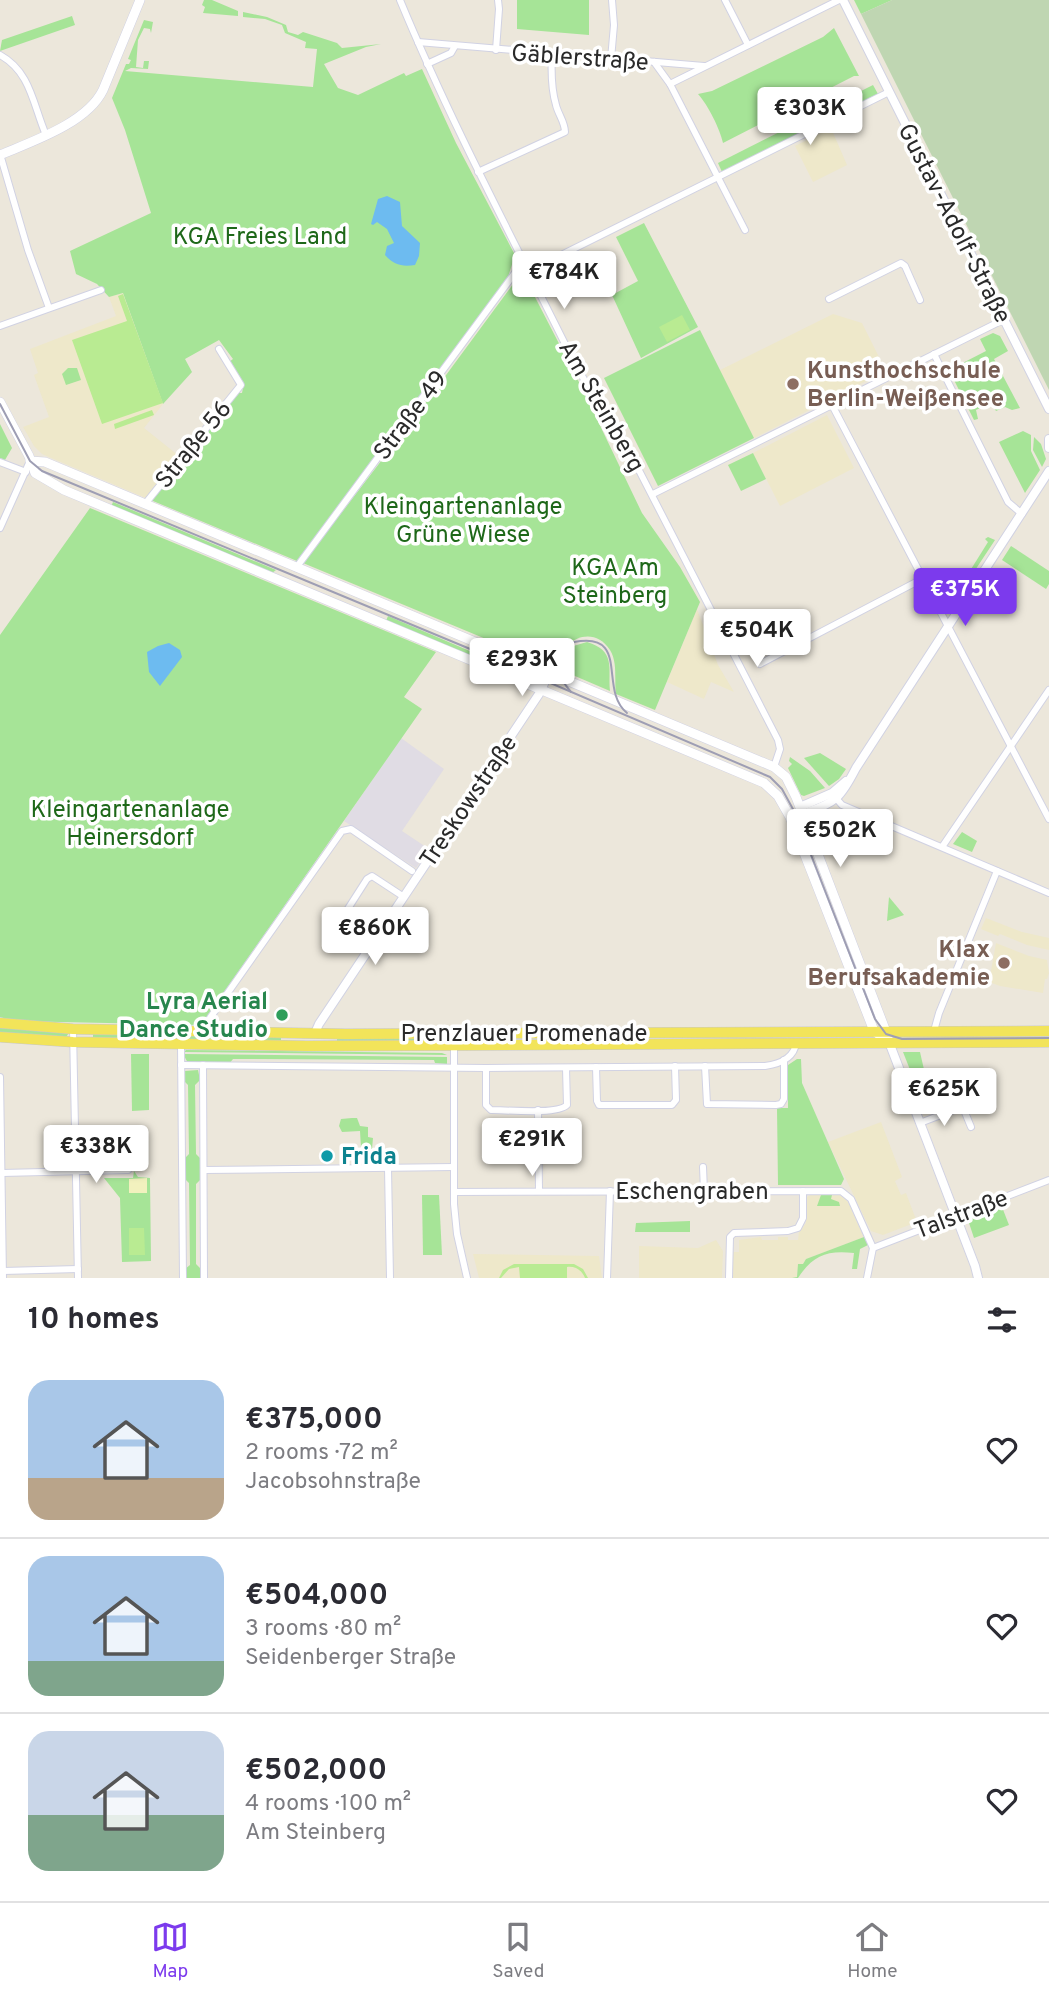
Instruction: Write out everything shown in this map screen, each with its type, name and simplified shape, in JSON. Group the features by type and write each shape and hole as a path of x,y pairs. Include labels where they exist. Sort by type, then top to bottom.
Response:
{"main road":[{"path":"0,155 46,135 83,114 99,98 140,0"},
{"path":"0,402 37,476 64,490 758,780 797,813 887,1031 889,1042"},
{"path":"30,461 45,462 774,767 787,778 874,1031 889,1042"},
{"path":"276,579 284,563"},
{"name":"Prenzlauer Promenade","path":"0,1023 73,1029 315,1033 1049,1031"},
{"path":"736,1032 737,1044"},
{"name":"Prenzlauer Promenade","path":"0,1037 73,1042 454,1046 1049,1042"}],"street":[{"name":"Am Steinberg","path":"400,0 478,172 583,379 611,416 778,740 779,749 774,767"},
{"path":"496,50 498,0"},
{"path":"611,59 614,25 612,0"},
{"path":"725,0 748,45"},
{"name":"Gäblerstraße","path":"670,84 841,0"},
{"name":"Gustav-Adolf-Straße","path":"841,0 1049,409"},
{"name":"Gäblerstraße","path":"418,42 704,66"},
{"path":"427,64 451,53 455,46"},
{"path":"478,172 565,132 553,93 552,54"},
{"path":"0,55 10,61 25,77 46,135"},
{"path":"654,62 670,84 745,230"},
{"path":"529,271 889,92"},
{"path":"0,155 28,250 49,308"},
{"path":"829,299 901,263 905,266 920,300"},
{"name":"Straße 49","path":"296,568 520,266 525,264"},
{"path":"0,326 101,290"},
{"path":"653,494 1003,320"},
{"name":"Straße 56","path":"145,504 242,385 219,349"},
{"path":"934,354 1008,502 1022,514"},
{"path":"832,405 1049,819"},
{"path":"1049,439 1049,449"},
{"path":"0,528 30,461"},
{"path":"0,462 26,472"},
{"path":"797,813 835,797 1049,471"},
{"path":"760,664 922,579"},
{"name":"Treskowstraße","path":"315,1033 541,690 549,673"},
{"path":"942,847 1049,690"},
{"path":"835,797 842,805 1049,893"},
{"path":"207,1031 210,1018 342,831 351,830 412,871"},
{"path":"934,1031 997,871"},
{"path":"351,929 342,918 367,879 372,876 404,897"},
{"path":"360,935 373,943"},
{"path":"73,1029 78,1278"},
{"path":"889,1042 978,1278"},
{"path":"705,1066 707,1104 781,1104 784,1099 784,1060 795,1051 796,1043"},
{"path":"181,1044 183,1278"},
{"path":"454,1046 454,1192 457,1234 467,1278"},
{"name":"Prenzlauer Promenade","path":"181,1065 566,1068 765,1066 784,1060"},
{"path":"203,1065 204,1278"},
{"name":"Prenzlauer Promenade","path":"596,1067 599,1105 665,1105 676,1100 675,1066"},
{"name":"Prenzlauer Promenade","path":"486,1068 486,1105 491,1110 561,1110 567,1105 566,1068"},
{"path":"0,1077 4,1274 78,1269"},
{"path":"920,1123 959,1108 964,1110 971,1127"},
{"path":"538,1110 539,1191"},
{"path":"204,1170 454,1167"},
{"path":"703,1167 704,1191"},
{"path":"388,1168 390,1278"},
{"path":"2,1173 128,1171"},
{"name":"Talstraße","path":"873,1248 1049,1180"},
{"path":"607,1278 610,1191"},
{"name":"Eschengraben","path":"729,1278 730,1237 734,1233 788,1231 798,1228 803,1218 803,1191"},
{"name":"Eschengraben","path":"454,1192 844,1192 851,1199 873,1248"},
{"path":"867,1278 873,1248"}],"shaded area":[{"path":"892,0 1049,0 1049,390 861,14"},
{"path":"831,128 847,165 813,182 795,146"},
{"path":"123,293 163,404 144,428 179,456 146,498 42,454 23,427 49,417 34,375 38,373 30,349 116,316 109,297"},
{"name":"Kunsthochschule Berlin-Weißensee","path":"833,314 862,323 886,371 754,438 720,370"},
{"path":"827,415 854,468 780,506 753,453"},
{"path":"697,609 718,665 734,692 711,682 704,699 667,682"},
{"path":"401,738 444,769 402,831 429,849 416,868 344,821"},
{"path":"986,918 1022,932 1049,938 1049,950 981,929"},
{"path":"996,943 1047,960 1049,973 1045,979 1043,993 989,982"},
{"path":"881,1122 902,1177 895,1181 901,1195 906,1193 917,1222 883,1235 871,1231 828,1142"},
{"path":"812,1194 838,1194 847,1200 864,1237 806,1259 803,1264 798,1265 797,1278 733,1278 733,1252 739,1252 739,1240 761,1237 762,1240 778,1240 778,1237 788,1237 788,1240 798,1240 799,1232 806,1223 807,1197"},
{"path":"716,1240 723,1251 722,1278 639,1278 639,1246 698,1248"},
{"path":"473,1254 599,1256 602,1278 479,1278"}],"green space":[{"path":"204,0 212,0 238,11 238,16 203,13"},
{"path":"517,0 589,0 589,35 517,29"},
{"path":"854,0 892,0 861,14"},
{"name":"KGA Freies Land","path":"243,12 267,17 286,25 288,32 298,35 303,32 337,43 342,48 381,44 366,47 324,64 338,88 358,95 404,73 406,76 422,69 456,143 515,255 508,277 297,561 153,501 238,393 242,393 244,383 229,362 233,359 219,340 185,359 192,372 163,404 123,293 109,297 97,284 76,274 70,251 151,213 112,98 126,64 131,60 128,59 144,20 153,22 151,33 150,29 144,28 138,40 136,67 143,68 144,61 149,61 148,69 131,68 125,71 313,87 317,49 305,48 306,42 285,33 282,25 265,19 243,17"},
{"path":"72,16 75,25 0,51 2,40"},
{"path":"834,28 859,76 854,76 723,143 713,117 698,94 712,91 823,37"},
{"path":"873,85 878,94 722,172 718,163"},
{"path":"644,223 698,327 641,358 612,295 638,281 616,237"},
{"name":"Kleingartenanlage Grüne Wiese","path":"522,272 642,513 680,567 700,602 655,710 616,694 612,655 603,642 595,637 586,636 570,643 558,658 556,668 303,563"},
{"path":"123,294 163,403 102,424 72,340 127,321 118,296"},
{"path":"682,315 690,330 667,342 659,327"},
{"path":"700,330 754,438 658,486 604,378"},
{"path":"993,333 1000,336 1008,351 994,359 1020,408 1012,410 1005,407 996,411 991,403 976,410 978,419 974,420 949,370 986,351 980,339"},
{"path":"68,368 77,368 81,380 66,385 62,374"},
{"path":"152,410 154,415 115,429 114,424"},
{"path":"0,424 12,448 5,460 0,458"},
{"path":"1023,431 1031,435 1031,451 1040,470 1025,493 999,442"},
{"path":"1034,437 1041,444 1046,459 1042,467 1033,450"},
{"path":"753,453 766,479 741,491 728,465"},
{"path":"113,502 276,570 272,573 111,507"},
{"name":"Kleingartenanlage Heinersdorf","path":"90,508 436,652 404,697 422,709 201,1025 14,1021 0,1017 0,635"},
{"path":"988,537 995,540 958,596 950,587 950,579 953,583 960,579 959,575 963,572 968,574 988,542 985,539"},
{"path":"1011,546 1049,571 1049,584 1046,589 1002,560"},
{"path":"388,616 540,681 538,685 386,621"},
{"name":"KGA Am Steinberg","path":"587,642 603,650 609,661 610,691 561,670 562,659 570,647"},
{"path":"820,753 846,769 839,779 829,786 804,758"},
{"path":"790,757 810,771 825,788 801,795 788,768 792,764"},
{"path":"962,832 977,841 972,852 953,844"},
{"path":"889,897 904,915 887,921"},
{"path":"0,1025 63,1031 68,1034 59,1038 0,1033"},
{"path":"93,1032 281,1035 281,1042 93,1040"},
{"path":"337,1036 467,1037 466,1043 337,1043"},
{"path":"184,1052 442,1053 447,1055"},
{"path":"903,1052 920,1052 930,1096 922,1100"},
{"path":"131,1054 149,1054 149,1110 132,1111"},
{"path":"183,1054 447,1057 447,1064 435,1063 434,1060 233,1059 229,1064 188,1063"},
{"path":"801,1059 802,1083 844,1179 841,1185 778,1185 777,1108 788,1108 788,1065"},
{"path":"198,1070 200,1080 195,1085 196,1154 201,1159 201,1179 196,1184 196,1264 201,1269 200,1278 186,1278 185,1269 190,1265 189,1183 184,1178 184,1159 189,1154 188,1085 183,1074 185,1071"},
{"path":"357,1118 360,1126 368,1127 368,1137 373,1138 372,1149 367,1153 361,1148 360,1131 342,1132 339,1126 341,1119"},
{"path":"134,1171 138,1177 150,1178 151,1261 122,1262 120,1198 104,1178 133,1178"},
{"path":"422,1195 439,1195 442,1255 423,1255"},
{"path":"821,1195 832,1195 831,1199 839,1202 840,1206 817,1206"},
{"path":"1002,1207 1009,1225 974,1238 968,1220"},
{"path":"690,1221 690,1232 635,1232 636,1223"},
{"path":"129,1228 144,1228 145,1255 129,1255"},
{"path":"864,1237 868,1245 860,1249 857,1269 852,1269 854,1253 836,1252 815,1259 798,1278 792,1278 797,1277 798,1264 803,1264 806,1259"},
{"path":"514,1264 574,1264 583,1269 588,1278 578,1269 567,1267 567,1278 520,1278 519,1267 509,1269 499,1278 503,1270"}],"sand":[{"path":"147,1178 147,1193 129,1193 129,1179"}],"water":[{"path":"387,196 400,202 402,226 420,243 415,265 398,265 388,258 385,255 387,246 394,243 387,229 377,222 371,224 378,199"},
{"path":"169,643 180,650 182,657 160,686 149,672 147,652"}],"tram line":[{"path":"0,404 30,461 42,471 770,777 782,789 794,811 875,1019 886,1034 902,1039 1049,1038"},
{"path":"571,692 560,673 563,653 574,642 591,641 602,645 611,665 614,691 627,713"}],"place":[{"name":"Kunsthochschule Berlin-Weißensee","path":"793,384"},
{"name":"Klax Berufsakademie","path":"1004,963"},
{"name":"Lyra Aerial Dance Studio","path":"282,1015"},
{"name":"Frida","path":"327,1156"}]}
